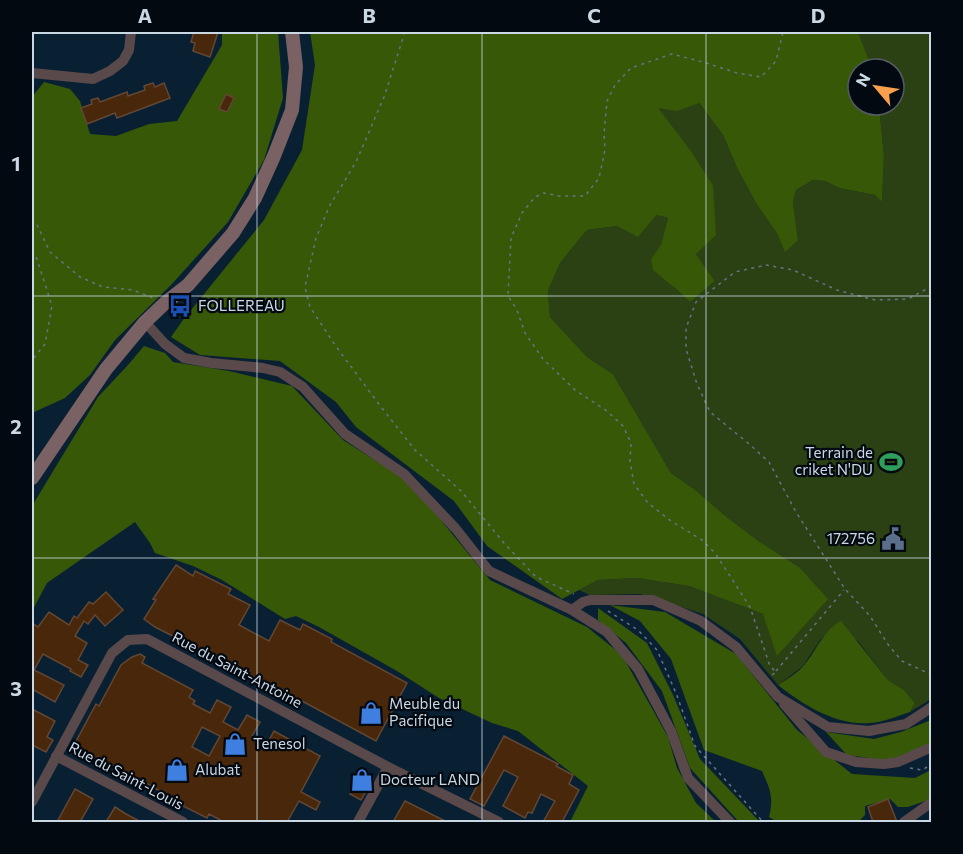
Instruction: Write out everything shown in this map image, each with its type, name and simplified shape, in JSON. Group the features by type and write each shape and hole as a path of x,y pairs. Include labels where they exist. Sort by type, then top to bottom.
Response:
{"main road":[{"path":"32,478 106,369 145,322 188,285 233,233 255,198 292,111 296,67 292,32"}],"street":[{"path":"32,73 93,79 110,71 123,61 129,50 131,32"},
{"path":"145,322 165,344 183,358 280,372 303,387 345,434 404,474 456,529 489,571 572,610 607,632 638,669 671,731 688,778 730,822"},
{"path":"572,610 590,600 652,600 701,621 736,646 826,752 856,762 884,764 898,762 932,747"},
{"name":"Rue du Saint-Antoine","path":"32,802 112,652 128,640 147,639 388,767 499,822"},
{"path":"778,697 828,727 869,731 906,724 932,707"},
{"name":"Rue du Saint-Louis","path":"56,756 183,822"},
{"path":"358,822 388,767"},
{"path":"904,822 932,802"}],"path":[{"path":"405,32 375,119 356,162 330,205 316,238 305,287 310,307 341,353 415,450 461,491 536,577 564,591 590,600 638,630 657,650 676,693 695,746 763,822"},
{"path":"776,672 770,666 750,607 715,552 702,540 671,521 648,503 634,484 630,461 632,443 623,426 607,411 575,390 543,358 525,333 508,296 511,238 522,213 535,197 544,193 559,196 585,196 599,178 605,150 607,101 615,85 631,68 672,54 737,73 761,77 776,62 783,32"},
{"path":"32,219 50,252 80,277 103,287 133,290 165,303"},
{"path":"32,251 36,256 52,306 45,344 32,360"},
{"path":"932,286 908,299 874,300 837,290 793,270 766,265 735,272 696,302 687,328 686,349 697,384 710,412 769,462 796,512 845,589 870,616 889,646 902,661 932,675"},
{"path":"932,511 930,517 932,525"},
{"path":"765,681 776,672 845,589"},
{"path":"898,762 906,767 922,770 932,764"}],"green space":[{"path":"222,32 278,32 283,98 264,160 228,222 171,285 115,340 90,375 65,398 32,413 32,97 44,82 70,89 80,101 90,134 116,136 149,124 177,121 222,45"},
{"path":"310,32 858,32 867,57 846,57 846,117 880,117 884,156 882,202 875,195 839,188 825,181 813,180 796,190 793,202 798,240 785,252 778,235 756,203 738,170 723,135 699,103 677,111 658,108 691,151 713,185 716,235 696,254 715,281 690,302 653,270 651,259 661,245 668,218 656,215 638,237 617,226 587,230 560,263 548,291 550,317 587,357 613,374 671,473 760,542 799,567 828,599 777,656 763,614 689,586 637,578 598,580 562,599 487,546 454,501 356,427 336,402 280,361 200,355 171,337 264,220 302,150 315,65"},
{"path":"858,32 931,32 931,699 910,712 915,703 904,690 888,680 858,641 834,625 820,640 803,666 778,685 740,639 703,614 640,594 590,595 579,590 598,580 637,578 689,586 763,614 799,567 760,542 671,473 613,374 587,357 550,317 548,291 560,263 587,230 617,226 656,215 668,218 661,246 651,259 675,288 690,302 715,281 696,254 713,185 691,151 656,107 689,105 698,102 723,135 756,203 778,235 798,240 793,202 796,190 813,180 825,181 839,188 875,195 882,202 884,156 880,117 906,117 906,57 867,57"},
{"path":"144,346 165,353 173,362 229,371 292,386 343,440 414,485 490,580 587,627 622,655 668,737 677,768 696,803 716,822 570,822 588,786 518,731 492,723 439,698 397,671 319,627 296,616 285,619 222,580 193,566 155,553 135,522 47,583 32,611 32,506 98,397"},
{"path":"610,605 665,612 736,654 797,730 852,774 915,778 931,770 931,799 908,807 898,807 890,799 865,806 865,815 858,822 777,822 769,817 770,793 762,771 704,750 671,659 640,621"},
{"path":"598,608 647,643 673,695 700,759 760,822 739,822 690,768 662,691 626,643 598,620"},
{"path":"841,621 888,680 904,690 915,703 910,712 875,722 845,721 809,707 778,685 802,667 829,630"},
{"path":"931,720 931,743 890,761 847,755 826,732 874,739 901,732"}],"building":[{"path":"194,32 218,32 210,57 193,51 195,43 191,42"},
{"path":"153,83 155,87 164,83 170,98 117,118 115,113 87,124 81,108 92,104 91,100 98,98 100,102 127,92 128,96 145,90 144,86"},
{"path":"226,94 234,98 227,112 219,109"},
{"path":"176,565 193,576 195,571 231,589 228,594 250,605 239,625 269,641 280,620 300,630 303,624 332,639 331,642 407,683 376,741 155,627 144,619 156,600 153,599"},
{"path":"106,592 123,610 105,626 95,615 88,624 84,621 75,636 87,643 78,660 88,665 81,677 43,654 34,670 64,685 55,702 32,689 32,623 38,627 49,612 69,625 74,616 77,618 89,602 93,604"},
{"path":"140,654 145,657 142,663 193,690 189,697 195,701 193,704 210,713 217,700 231,707 223,722 238,730 247,715 260,722 252,736 267,744 274,731 320,756 301,792 320,802 316,810 299,801 287,822 224,822 209,814 207,818 98,757 95,762 77,752 78,750 73,747 96,704 99,706 121,665","holes":["202,727 220,736 209,756 192,747"]},
{"path":"32,709 55,721 47,737 53,740 46,752 32,745"},
{"path":"504,736 558,764 556,766 573,775 569,784 579,790 562,822 543,822 555,801 541,794 532,813 528,812 525,818 503,806 518,777 504,770 484,806 470,799"},
{"path":"362,773 373,779 361,800 350,794"},
{"path":"75,789 93,799 80,822 57,822"},
{"path":"888,799 897,822 873,822 868,807"},
{"path":"405,801 447,822 393,822"},
{"path":"115,807 126,814 141,822 106,822"}],"place":[{"name":"FOLLEREAU","path":"180,306"},
{"name":"Terrain de criket N'DU","path":"891,462"},
{"name":"172756","path":"893,539"},
{"name":"Meuble du Pacifique","path":"371,713"},
{"name":"Tenesol","path":"235,744"},
{"name":"Alubat","path":"177,770"},
{"name":"Docteur LAND","path":"362,780"}]}
